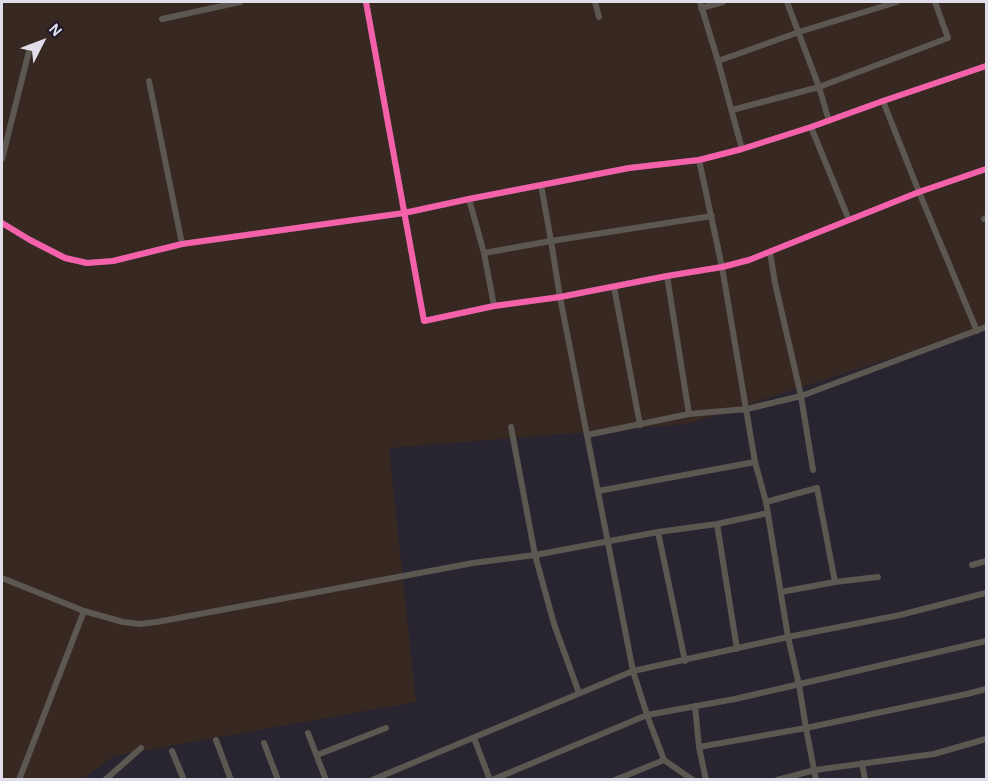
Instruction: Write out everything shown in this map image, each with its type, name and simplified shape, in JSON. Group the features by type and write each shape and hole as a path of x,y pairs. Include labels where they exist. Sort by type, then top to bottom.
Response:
{"street":[{"path":"162,19 240,2"},
{"path":"366,2 423,321 494,306 560,297 722,267 749,260 919,192 987,169"},
{"path":"595,2 599,17"},
{"path":"723,2 700,5 742,149"},
{"path":"788,2 829,121"},
{"path":"718,61 799,32 897,2"},
{"path":"732,110 819,87 948,38 935,2"},
{"path":"2,159 30,47"},
{"path":"2,223 65,258 87,263 113,261 182,244 404,213 629,168 699,160 811,127 987,66"},
{"path":"149,81 182,244"},
{"path":"883,101 977,331"},
{"path":"811,127 849,220"},
{"path":"699,160 722,267 755,462 766,502 788,637 816,780"},
{"path":"541,185 560,297 633,672 664,760 693,780"},
{"path":"469,199 484,253 494,306"},
{"path":"484,253 712,216"},
{"path":"770,252 801,396 813,470"},
{"path":"667,276 689,414"},
{"path":"614,287 640,425"},
{"path":"587,435 689,414 747,409 801,396 987,327"},
{"path":"511,427 535,555 554,624 579,693"},
{"path":"597,491 755,462"},
{"path":"766,502 817,488 835,582"},
{"path":"2,578 84,612 139,624 473,563 535,555 768,513"},
{"path":"717,524 737,649"},
{"path":"658,532 685,661"},
{"path":"972,565 987,561"},
{"path":"781,592 878,577"},
{"path":"372,780 633,672 788,637 900,615 987,593"},
{"path":"19,780 84,612"},
{"path":"474,738 491,780 647,715 799,685 987,641"},
{"path":"699,747 806,728 987,689"},
{"path":"695,706 699,747 706,780"},
{"path":"317,755 386,728"},
{"path":"308,733 326,780"},
{"path":"777,780 814,770 933,754 987,739"},
{"path":"216,740 231,780"},
{"path":"264,743 278,780"},
{"path":"105,780 141,748"},
{"path":"172,752 184,780"},
{"path":"615,780 664,760"},
{"path":"862,763 865,780"}],"shaded area":[{"path":"2,2 986,2 986,327 688,424 389,448 416,702 114,756 83,779 2,780"}],"cycle path":[{"path":"366,2 424,321 494,306 560,297 722,267 749,260 919,192 986,169"},
{"path":"2,223 65,258 87,263 113,261 182,244 404,213 629,168 699,160 811,127 986,66"}]}
